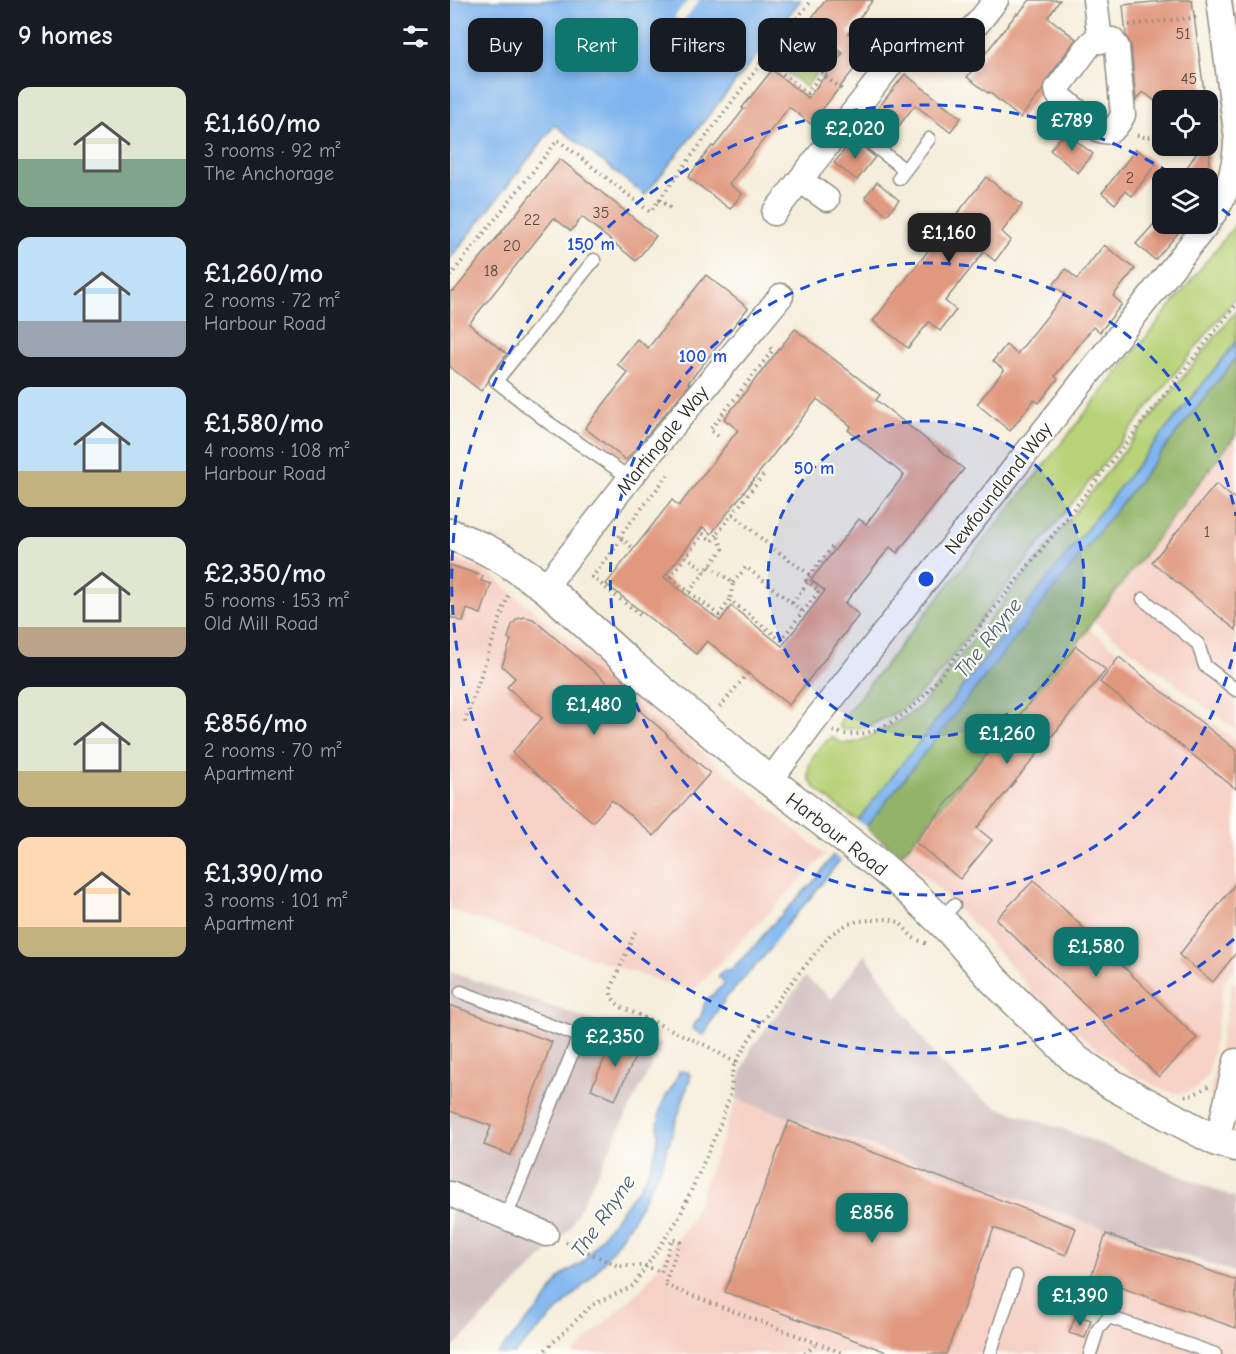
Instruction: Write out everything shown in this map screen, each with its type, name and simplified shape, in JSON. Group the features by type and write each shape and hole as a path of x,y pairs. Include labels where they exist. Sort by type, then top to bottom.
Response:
{"street":[{"path":"774,213 903,49 909,44 924,39 960,36 966,33 996,0"},
{"path":"1095,0 1106,40"},
{"path":"1220,7 1230,43 1236,133"},
{"name":"Newfoundland Way","path":"1218,206 1230,180 1236,141"},
{"path":"800,180 827,199"},
{"name":"Newfoundland Way","path":"769,782 1198,234"},
{"name":"Martingale Way","path":"545,587 630,478 781,296"},
{"name":"Harbour Road","path":"450,534 483,548 519,568 545,587 630,664 769,782 883,868 912,893 948,918 994,981 1077,1061 1113,1085 1226,1144 1231,1086 1236,1061"},
{"path":"450,1194 556,1238"}],"lane":[{"path":"845,123 902,174 929,139"},
{"path":"594,260 496,381 549,423 630,478"},
{"path":"1143,599 1198,644 1205,666 1236,690"},
{"path":"461,992 579,1036 506,1217"},
{"path":"990,1354 1016,1276"},
{"path":"1090,1354 1098,1329 1109,1317 1215,1354"}],"path":[{"path":"798,18 812,0"},
{"path":"1106,40 1125,26 1220,7"},
{"path":"450,276 558,140 650,212 758,67"},
{"path":"780,72 807,93 822,74 861,103"},
{"path":"659,200 673,210"},
{"path":"813,723 839,733 858,735 896,719 914,706 927,693 1236,305"},
{"path":"718,436 710,430 773,350 766,344"},
{"path":"765,473 712,541 703,534 668,575 718,615 730,600 733,583 746,567 803,612"},
{"path":"640,615 592,577 668,475"},
{"path":"733,514 769,545 810,575"},
{"path":"614,533 634,549"},
{"path":"689,592 723,549 717,534"},
{"path":"792,603 808,582 806,580 832,547"},
{"path":"686,556 706,571"},
{"path":"710,566 733,583"},
{"path":"465,722 519,568"},
{"path":"730,600 781,639 819,591 808,582"},
{"path":"720,708 748,673"},
{"path":"541,1354 592,1305 633,1286 680,1218 720,1125 736,1063 765,1017 831,934 858,921 891,919 902,924 913,938 925,944 933,944 948,918"},
{"path":"635,932 611,988 613,999 621,1007 707,1046 736,1063"},
{"path":"1178,1097 1195,1094 1215,1081 1231,1086"},
{"path":"556,1238 618,1266 646,1266 661,1272 672,1239 680,1242 664,1285 844,1354"},
{"path":"805,1354 817,1342"}],"shaded area":[{"path":"1236,435 1236,730 1093,621"},
{"path":"450,558 484,569 825,855 692,992 450,910"},
{"path":"1089,629 1236,741 1236,965 1224,981 1208,1075 1197,1088 1187,1093 1173,1093 1130,1072 1054,1014 1033,994 967,918 931,881 901,855"},
{"path":"865,954 939,1062 980,1097 999,1108 1063,1129 1236,1198 1236,1273 737,1099 739,1079 752,1047 805,977 832,999"},
{"path":"450,972 662,1044 569,1230 450,1351"},
{"path":"1236,982 1236,1099 1209,1096 1232,985"},
{"path":"737,1099 1091,1224 1236,1278 1236,1354 572,1354 643,1287 691,1219"}],"green space":[{"path":"786,72 817,72 806,87"},
{"path":"1236,224 1236,297 939,674 915,699 897,712 865,728 841,729 839,725 841,720"},
{"path":"1236,311 1236,342 858,821 813,786 808,775 812,758 831,737 840,742 856,742 876,734 922,704"},
{"path":"1236,358 1236,435 1085,634 901,855 865,827"}],"water":[{"path":"450,0 801,0 787,18 758,18 758,54 746,69 746,18 650,18 650,72 743,72 645,195 555,125 450,259"},
{"path":"1236,342 1236,358 811,897 775,938 767,953 726,998 705,1034 702,1035 693,1029 694,1024 701,1017 705,1002 724,984 718,976 724,970 729,971 758,943 767,930 816,879 865,811"},
{"path":"679,1071 688,1072 691,1076 661,1167 632,1221 590,1279 514,1354 497,1354 543,1304 559,1279 583,1262 641,1184 655,1152 661,1108"}],"pier":[{"path":"688,0 700,0 686,18 674,17"},
{"path":"855,819 868,828 842,861 831,853"}],"building":[{"path":"826,0 873,0 859,18 849,18 849,72 852,72 811,124 789,107 729,184 742,194 730,209 688,177 744,109 742,108 770,72 775,72 808,98 828,72 837,72 837,61 843,53 837,48 837,18 812,18"},
{"path":"1030,0 1060,0 1048,17 1076,39 1046,81 1043,90 1020,118 967,77 971,72 985,72 985,54"},
{"path":"1192,0 1204,90 1152,90 1152,99 1143,92 1136,101 1131,46 1126,35 1123,5"},
{"path":"905,74 961,118 950,132 915,105 885,144 863,127"},
{"path":"1065,132 1093,154 1078,173 1050,150"},
{"path":"853,139 875,157 857,180 834,163"},
{"path":"1136,149 1156,164 1132,196 1125,191 1115,204 1102,193"},
{"path":"1194,156 1210,156 1209,168 1187,168"},
{"path":"560,159 656,236 636,261 582,217 571,231 554,218 469,324 507,354 481,391 450,367 450,291 454,291"},
{"path":"986,177 1022,205 1002,232 1011,240 995,261 984,252 945,301 956,310 940,331 929,322 908,348 873,321"},
{"path":"877,182 899,200 887,215 865,197"},
{"path":"1152,226 1152,234 1177,234 1155,260 1136,244"},
{"path":"1104,245 1135,269 1113,296 1122,304 1100,332 1093,327 1055,376 1058,379 1039,403 1034,400 1010,431 977,404 1004,370 993,361 1006,345 1017,354 1065,294 1053,285 1066,269 1077,279"},
{"path":"706,275 748,308 688,383 690,384 626,460 585,428 628,373 617,364 637,339 648,348"},
{"path":"795,329 880,395 876,400 964,469 897,553 890,547 845,603 859,615 789,705 707,641 696,654 606,584 672,500 679,506 738,430 724,419","holes":["817,399 851,426 848,430 904,475 866,524 859,519 811,580 825,591 782,646 731,606 720,621 664,577 703,527 711,534"]},
{"path":"1216,484 1236,500 1236,630 1152,562"},
{"path":"450,565 483,576 481,581 491,584 481,614 467,609 463,622 450,617"},
{"path":"525,617 533,619 710,773 654,836 612,800 593,822 512,753 542,718 507,687 515,678 502,666 511,640 508,638 512,625 517,619"},
{"path":"1076,646 1106,670 977,828 992,840 960,879 915,842"},
{"path":"1119,657 1236,750 1236,789 1100,682"},
{"path":"1034,880 1197,1038 1159,1077 996,919"},
{"path":"1236,883 1236,953 1213,982 1179,955"},
{"path":"450,1005 552,1042 511,1155 484,1145 491,1126 450,1111"},
{"path":"615,1036 640,1047 615,1100 591,1089"},
{"path":"789,1121 1076,1228 1066,1255 994,1228 946,1354 892,1354 725,1292"},
{"path":"1106,1234 1236,1280 1236,1328 1091,1277"},
{"path":"1076,1315 1091,1320 1085,1338 1069,1333"}],"waterway":[{"name":"The Rhyne","path":"768,946 782,928"}]}
